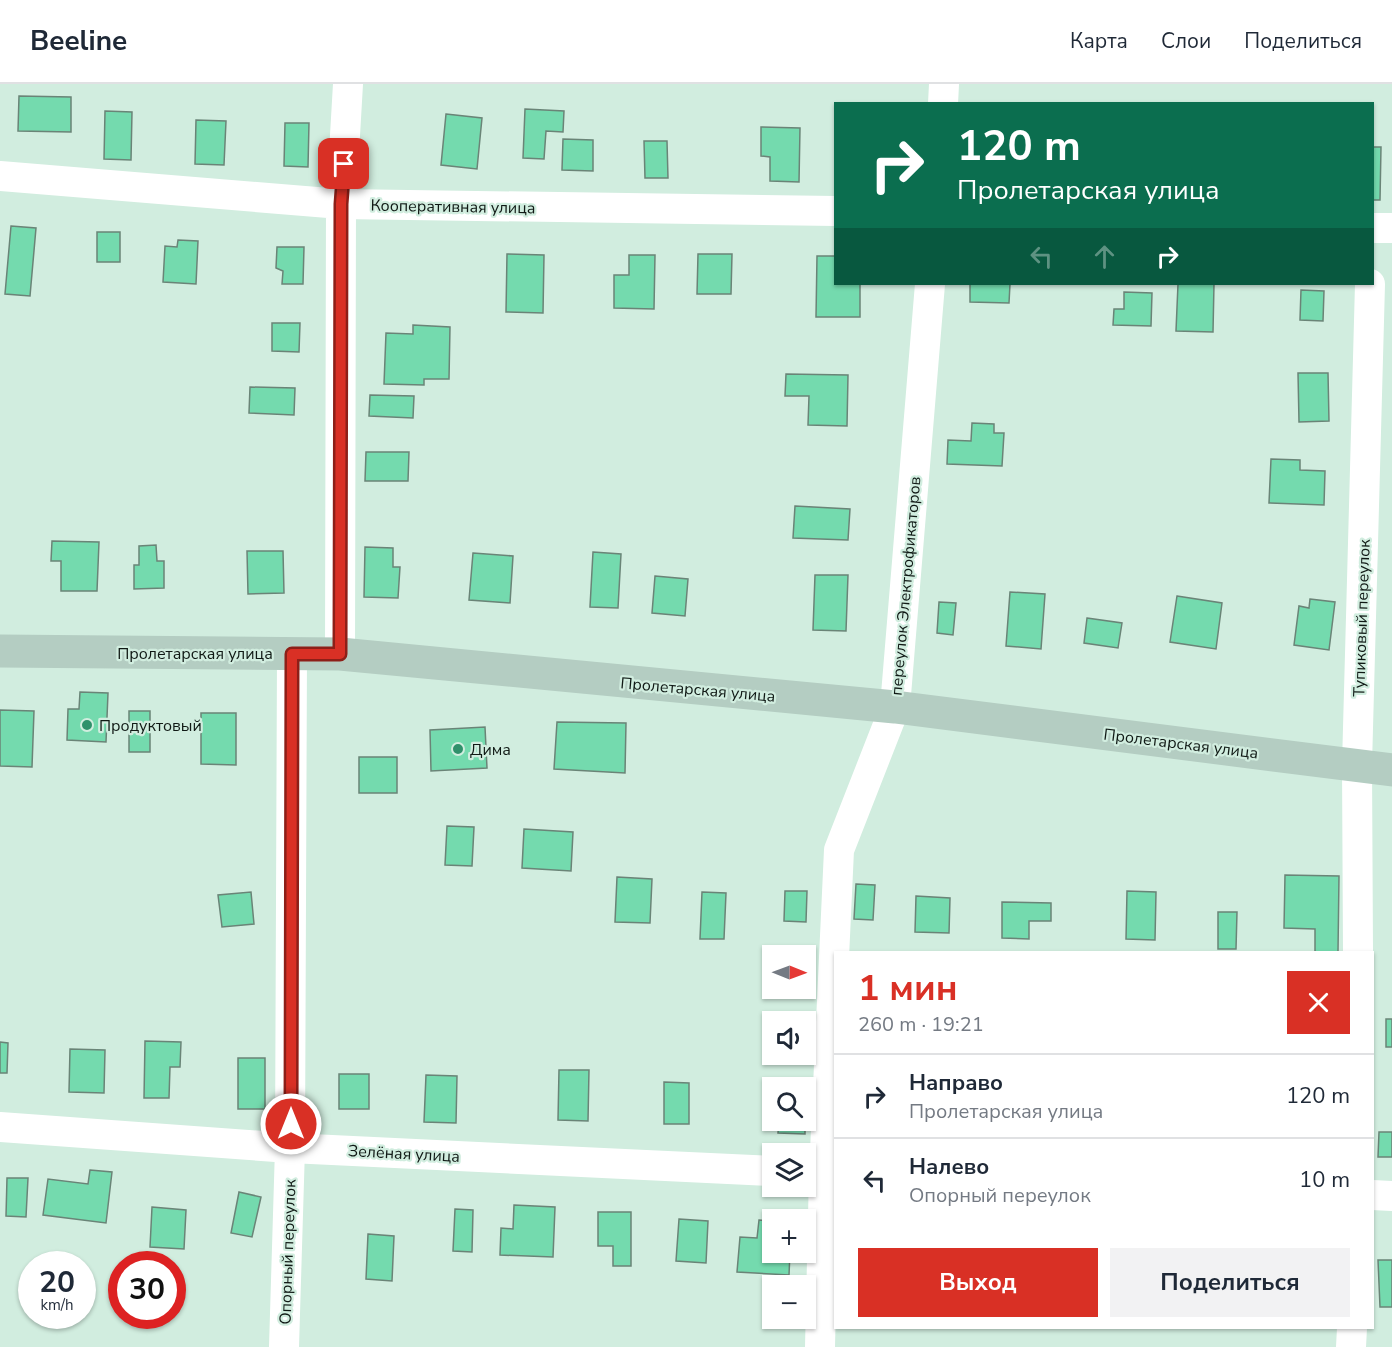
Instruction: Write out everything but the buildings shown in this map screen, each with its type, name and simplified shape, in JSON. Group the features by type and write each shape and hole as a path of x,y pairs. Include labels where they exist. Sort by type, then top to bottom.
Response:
{"street":[{"path":"340,654 341,204 348,84"},
{"path":"943,102 944,84"},
{"name":"Кооперативная улица","path":"0,176 341,204 834,211"},
{"path":"1374,228 1392,228"},
{"name":"переулок Электрофикаторов","path":"820,1347 822,1173 839,850 895,707 930,285"},
{"name":"Тупиковый переулок","path":"1358,951 1357,765 1370,285"},
{"name":"Пролетарская улица","path":"0,651 340,654 895,707 1392,770"},
{"name":"Опорный переулок","path":"284,1347 290,1148 292,654"},
{"name":"Зелёная улица","path":"0,1127 290,1148 762,1171"},
{"path":"1374,1195 1392,1196"},
{"path":"1351,1347 1352,1329"}],"place":[{"name":"Продуктовый","path":"87,725"},
{"name":"Дима","path":"458,749"}],"route":[{"path":"291,1124 292,654 340,654 341,204 344,164"}]}
